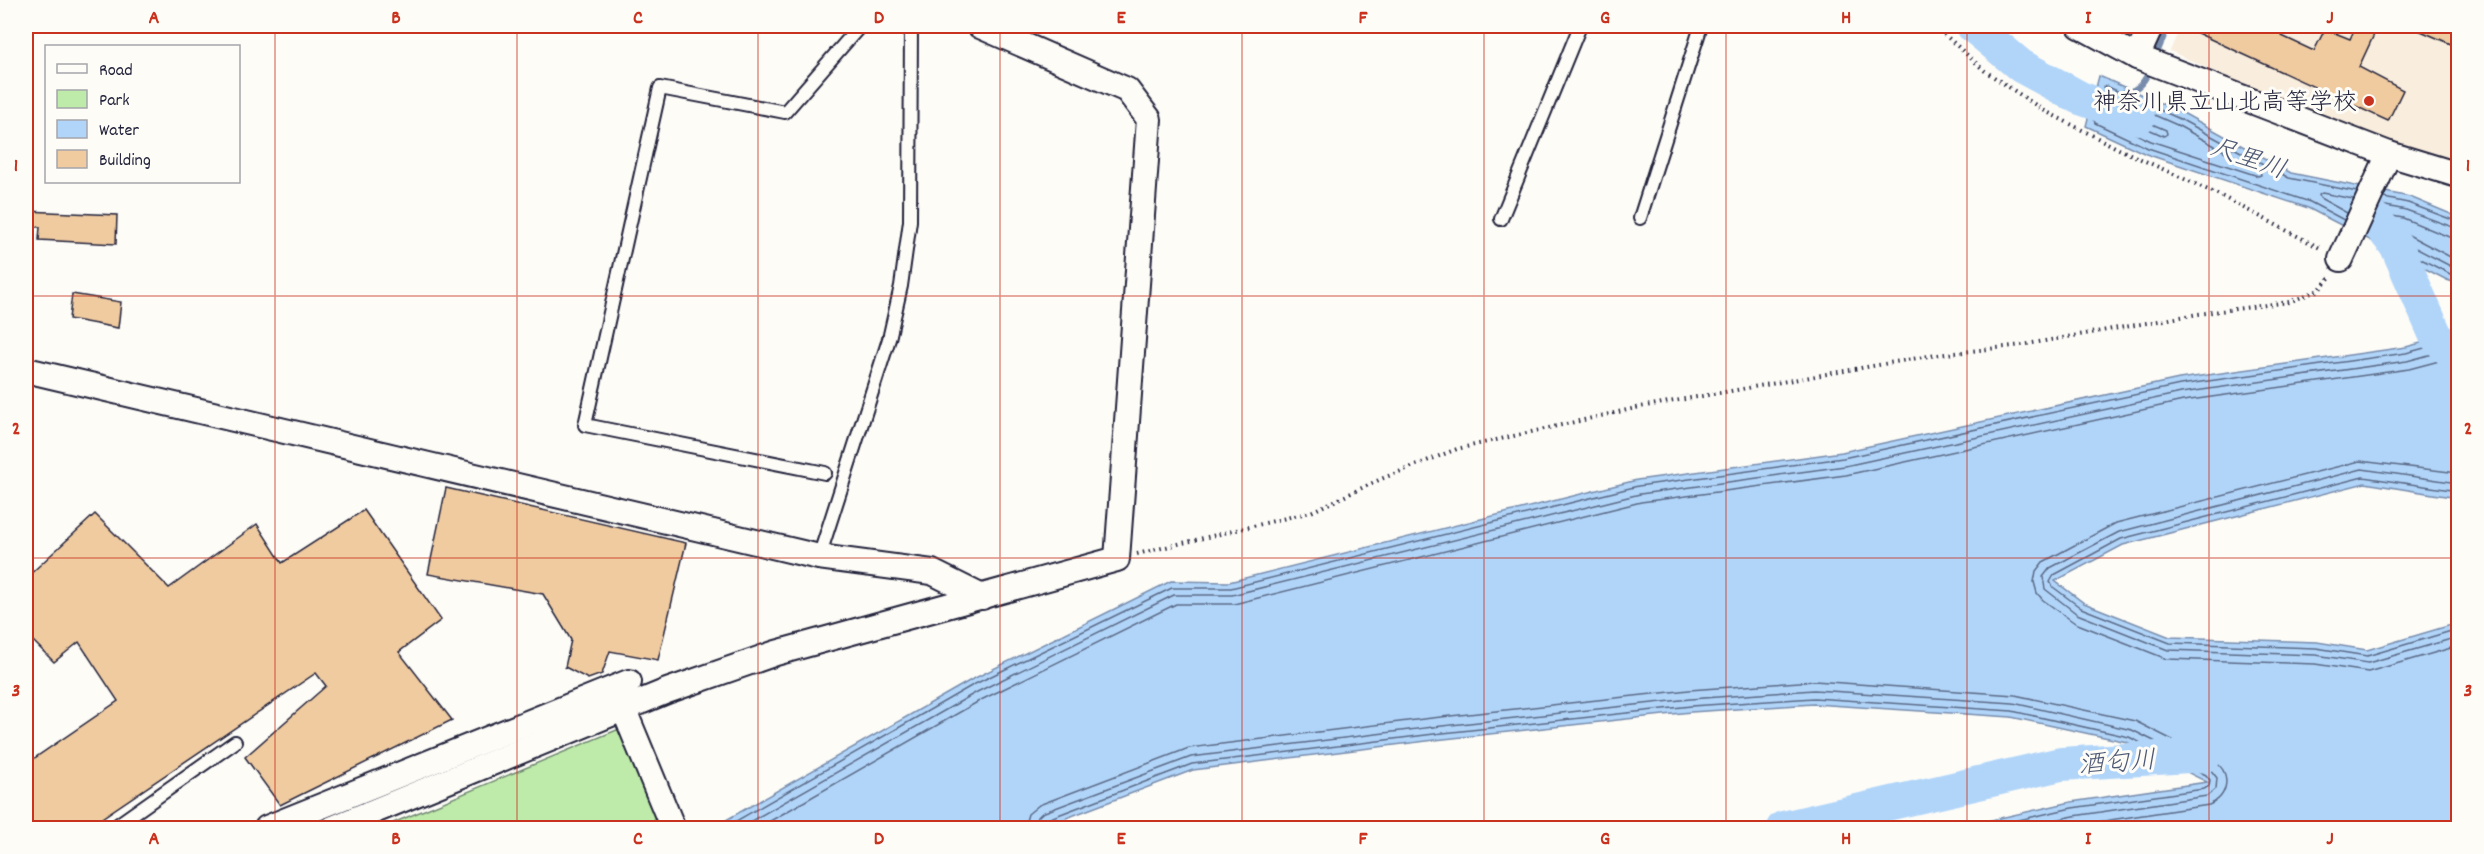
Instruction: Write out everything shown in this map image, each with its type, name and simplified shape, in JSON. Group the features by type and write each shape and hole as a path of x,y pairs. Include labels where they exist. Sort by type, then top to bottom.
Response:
{"street":[{"path":"333,828 667,691 776,653 1117,559 1149,119 1127,90 980,26"},
{"path":"2080,26 2139,57 2389,154 2458,175"},
{"path":"2139,57 2151,26"},
{"path":"2341,259 2389,154"},
{"path":"26,370 819,557 932,572 982,597"},
{"path":"267,828 629,682"},
{"path":"624,710 672,826 666,828"}],"lane":[{"path":"825,473 585,425 660,88 785,112 860,26"},
{"path":"819,557 889,339 901,286 910,221 911,26"},
{"path":"1501,219 1580,26"},
{"path":"1640,218 1701,26"},
{"path":"113,828 235,742"}],"path":[{"path":"1117,559 1311,512 1381,479 1457,450 1640,407 1929,356 2022,345 2198,314 2289,302 2319,290 2333,273 2341,259 2217,194 2043,110 1985,71 1935,26"}],"shaded area":[{"name":"神奈川県立山北高等学校","path":"2181,26 2458,26 2458,164 2317,118 2170,51"}],"green space":[{"path":"624,727 660,812 657,825 650,828 381,828"}],"water":[{"path":"2099,76 2183,113 2291,173 2410,197 2458,217 2458,284 2308,208 2146,154 2086,126"},
{"path":"2458,333 2458,498 2365,483 2123,545 2055,581 2084,603 2170,637 2317,642 2367,650 2458,623 2458,828 1956,828 2071,802 2207,782 2127,742 2011,717 1814,704 1691,712 1435,740 1193,770 1040,828 712,828 971,680 1171,581 1229,582 1637,480 1842,452 2179,379 2406,347"}],"building":[{"path":"2182,26 2285,26 2282,36 2314,51 2325,29 2350,39 2356,26 2378,26 2359,67 2403,90 2388,121"},
{"path":"2409,26 2458,26 2458,47"},
{"path":"26,211 117,215 116,244 39,240 40,227 26,227"},
{"path":"72,294 121,302 118,328 69,319"},
{"path":"446,488 686,543 658,660 610,651 602,674 588,679 565,667 571,640 543,594 428,574"},
{"path":"364,510 441,620 399,652 452,720 280,805 245,757 326,686 316,673 87,828 26,828 26,764 118,701 79,642 54,662 26,634 26,578 95,514 169,588 257,524 282,563"}],"waterway":[{"name":"尺里川","path":"1973,26 2021,66 2080,98 2138,118"},
{"path":"2155,58 2168,26"},
{"path":"2125,92 2138,87 2151,67"},
{"name":"尺里川","path":"2375,219 2397,247 2436,336 2458,359"},
{"name":"酒匂川","path":"1783,828 2061,764 2205,755"}],"place":[{"name":"神奈川県立山北高等学校","path":"2369,101"}]}
